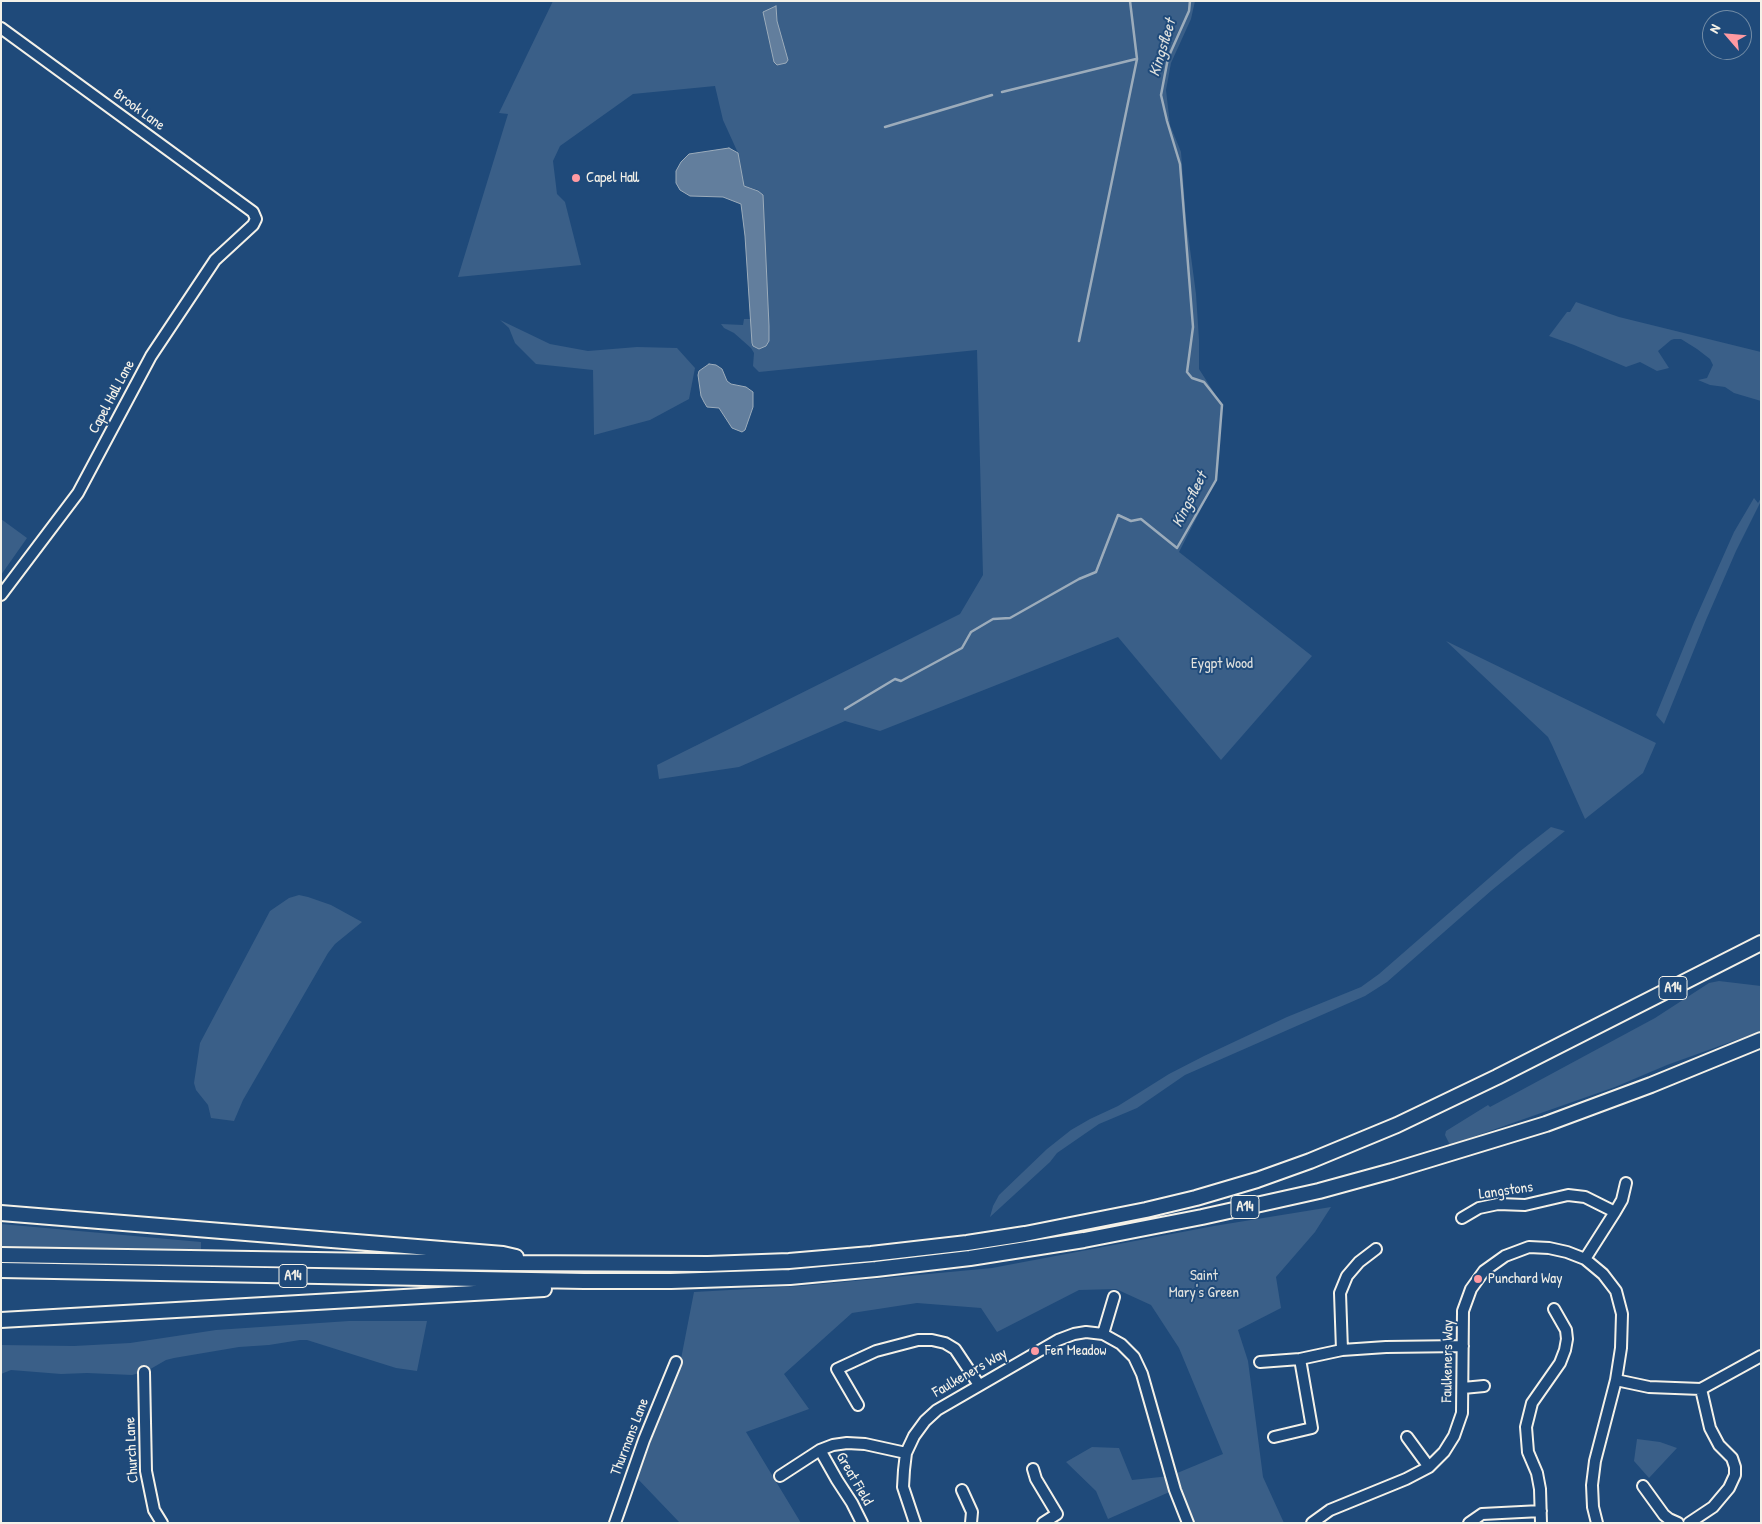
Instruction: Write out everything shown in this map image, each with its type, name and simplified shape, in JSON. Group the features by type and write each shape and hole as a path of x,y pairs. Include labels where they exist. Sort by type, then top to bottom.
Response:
{"highway":[{"name":"A14","path":"1,1254 676,1265 816,1258 976,1242 1084,1223 1196,1198 1257,1180 1310,1161 1397,1125 1497,1077 1761,943"},
{"name":"A14","path":"1,1270 671,1281 799,1276 970,1258 1150,1228 1319,1191 1546,1124 1651,1085 1761,1040"},
{"name":"A14","path":"1,1213 503,1254 539,1262"},
{"name":"A14","path":"1,1320 552,1288 584,1281"}],"street":[{"name":"Brook Lane","path":"1,28 253,212 256,219"},
{"name":"Capel Hall Lane","path":"1,595 78,493 151,356 215,260 253,225 256,219"},
{"path":"1586,1259 1622,1200 1626,1183"},
{"name":"Langstons","path":"1462,1218 1479,1208 1498,1204 1526,1205 1568,1195 1585,1197 1615,1212"},
{"name":"Faulkeners Way","path":"1312,1523 1330,1510 1406,1479 1429,1467 1444,1452 1454,1436 1462,1413 1463,1311 1471,1289 1484,1271 1505,1256 1529,1247 1549,1248 1586,1259 1603,1274 1616,1291 1622,1314 1621,1348 1616,1380 1595,1461 1592,1485 1593,1507 1598,1523"},
{"path":"1342,1350 1340,1293 1347,1276 1358,1262 1376,1249"},
{"path":"1114,1297 1103,1334 1120,1344 1134,1356 1142,1374 1175,1490 1188,1523"},
{"path":"1541,1523 1540,1489 1537,1473 1528,1452 1526,1427 1532,1403 1560,1363 1565,1350 1566,1330 1554,1309"},
{"name":"Faulkeners Way","path":"915,1523 904,1487 906,1453 924,1421 937,1410 1058,1340 1086,1332 1103,1334"},
{"path":"858,1406 837,1369 876,1351 918,1340 932,1340 945,1343 955,1349 979,1385"},
{"path":"1260,1362 1300,1359 1342,1350 1386,1347 1463,1346"},
{"path":"1616,1380 1649,1387 1701,1389 1761,1356"},
{"path":"1274,1437 1312,1428 1300,1359"},
{"name":"Thurmans Lane","path":"615,1523 644,1440 676,1362"},
{"name":"Church Lane","path":"144,1372 146,1471 154,1510 162,1523"},
{"path":"1463,1388 1484,1386"},
{"path":"1689,1523 1713,1506 1729,1488 1735,1475 1732,1458 1719,1445 1710,1428 1701,1389"},
{"path":"1407,1437 1429,1467"},
{"path":"780,1476 820,1450 847,1442 906,1453"},
{"name":"Great Field","path":"820,1450 862,1523"},
{"path":"1033,1469 1036,1479 1057,1514 1043,1523"},
{"path":"1643,1486 1664,1515 1678,1523"},
{"path":"962,1490 972,1512 971,1523"},
{"path":"1469,1523 1482,1514 1541,1511"}],"green space":[{"name":"Eygpt Wood","path":"553,1 1195,1 1191,19 1171,63 1166,90 1170,125 1181,152 1186,219 1196,294 1199,369 1222,405 1216,480 1179,552 1312,656 1221,760 1118,637 880,731 845,721 739,767 659,779 657,765 960,614 983,575 977,350 759,372 753,366 754,353 751,348 721,324 743,325 744,319 752,319 752,337 763,215 758,190 744,186 738,153 723,120 715,86 633,94 560,146 553,161 557,194 565,202 581,265 458,277 508,114 499,113"},
{"path":"1576,302 1619,317 1761,352 1761,401 1734,393 1725,387 1710,385 1698,380 1707,378 1713,365 1710,359 1681,339 1671,340 1658,351 1669,368 1657,371 1640,362 1626,367 1549,336 1567,312 1570,312"},
{"path":"500,320 550,344 588,351 637,347 677,348 695,368 689,399 650,420 594,435 593,370 536,364 515,343 509,328"},
{"path":"1754,498 1758,503 1761,498 1761,501 1736,551 1664,724 1656,715 1694,622 1734,532"},
{"path":"1,519 27,538 1,575"},
{"path":"1446,641 1656,743 1643,773 1585,819 1548,737"},
{"path":"1551,827 1565,831 1492,890 1387,982 1365,996 1185,1075 1137,1108 1099,1124 1057,1153 1050,1162 990,1217 999,1195 1047,1149 1071,1130 1118,1106 1169,1074 1204,1056 1287,1017 1361,987 1379,974 1519,852"},
{"path":"299,895 331,905 362,922 335,944 328,953 243,1100 234,1121 211,1118 208,1105 196,1090 194,1083 200,1043 270,911 289,898"},
{"path":"1719,981 1761,986 1761,1031 1667,1065 1615,1087 1450,1145 1445,1135 1446,1131 1488,1105 1490,1107 1655,1018 1709,983"},
{"name":"Saint Mary's Green","path":"1331,1207 1315,1232 1276,1277 1281,1308 1238,1330 1248,1361 1263,1477 1284,1523 1188,1523 1174,1490 1108,1519 1096,1491 1066,1462 1092,1447 1119,1448 1132,1480 1170,1476 1223,1454 1179,1348 1151,1305 1116,1289 1079,1290 997,1332 981,1308 917,1303 852,1313 784,1374 809,1409 746,1432 801,1523 680,1523 635,1476 681,1359 694,1292 801,1286 992,1268 1214,1226"},
{"path":"1,1224 201,1242 201,1255 1,1252"},
{"path":"349,1321 427,1321 417,1371 396,1368 307,1340 300,1340 239,1347 174,1358 166,1360 147,1371 132,1375 61,1374 11,1370 1,1374 1,1345 74,1346 130,1343 216,1330"},
{"path":"1637,1439 1660,1442 1677,1448 1649,1478 1634,1461"}],"shaded area":[{"path":"776,6 777,21 788,60 786,63 777,65 774,62 763,12"},
{"path":"729,148 738,153 744,186 763,195 769,341 766,346 759,349 753,346 752,343 741,204 723,197 690,196 680,190 676,183 676,171 689,154"},
{"path":"709,364 716,365 722,369 727,381 731,384 746,387 753,392 753,407 745,430 742,432 732,428 719,408 707,407 701,396 699,371"}],"waterway":[{"path":"1079,341 1137,59 1130,1"},
{"name":"Kingsfleet","path":"845,709 895,679 901,681 962,648 971,632 993,619 1010,618 1079,579 1096,572 1118,515 1131,521 1141,519 1177,548 1216,480 1222,405 1204,382 1192,378 1187,372 1193,327 1180,164 1161,95 1168,58 1189,11 1190,1"},
{"path":"1002,92 1136,59"},
{"path":"885,127 992,95"}],"place":[{"name":"Capel Hall","path":"576,178"},
{"name":"Punchard Way","path":"1478,1279"},
{"name":"Fen Meadow","path":"1035,1351"}]}
